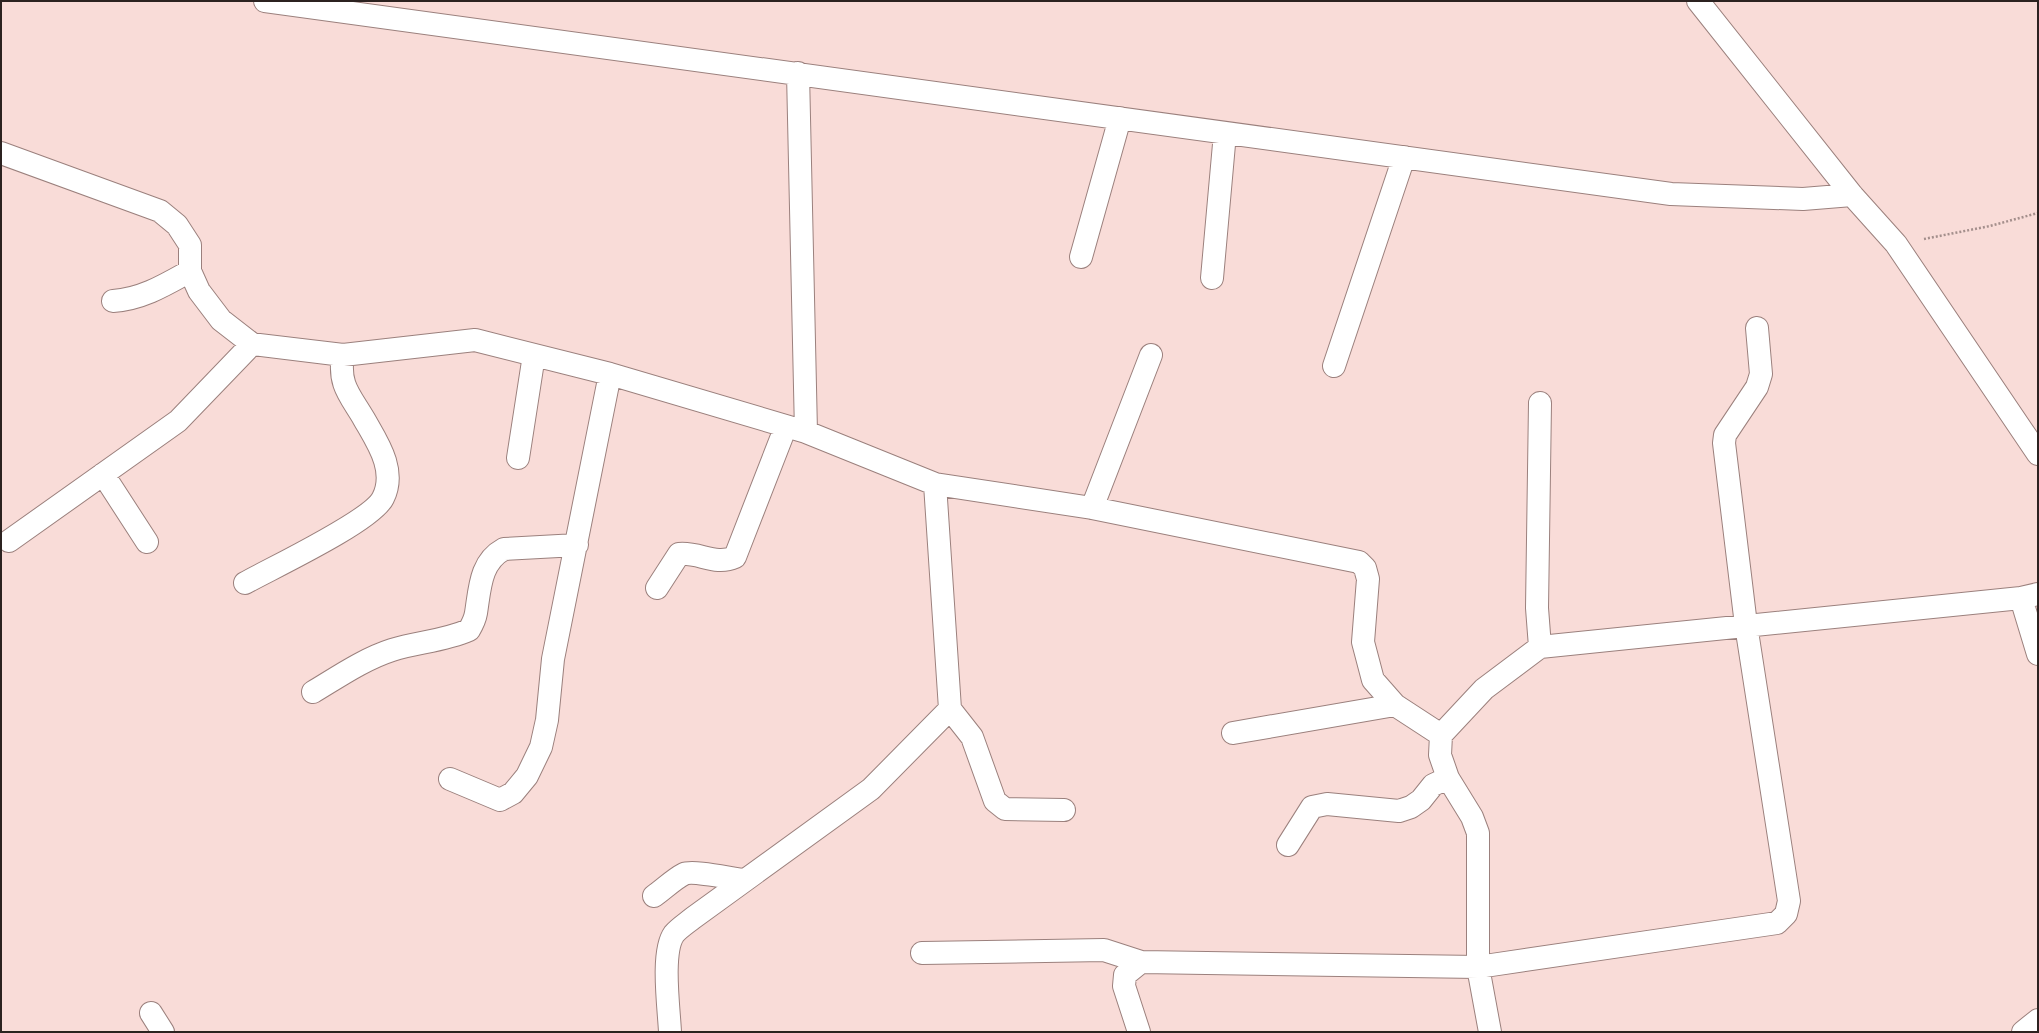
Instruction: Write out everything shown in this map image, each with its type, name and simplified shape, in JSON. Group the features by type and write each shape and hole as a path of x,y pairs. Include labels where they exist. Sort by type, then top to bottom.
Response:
{"street":[{"path":"265,1 1671,194 1803,199 1852,195"},
{"path":"1698,1 1852,195 1896,244 2038,454"},
{"path":"657,588 679,554 689,553 725,562 735,557 796,429 798,73"},
{"path":"1080,257 1120,118"},
{"path":"1212,278 1225,133"},
{"path":"1,153 160,211 177,225 190,245 190,271 199,291 221,320 252,344 343,355 475,340 610,374 796,429 935,484 1092,508 1359,562 1365,568 1368,579 1363,642 1373,680 1395,705 1441,735"},
{"path":"1334,366 1404,157"},
{"path":"113,301 130,300 157,289 190,271"},
{"path":"922,953 1104,950 1141,962 1478,967 1777,924 1786,914 1790,901 1746,625 1724,443 1725,435 1757,387 1761,374 1757,328"},
{"path":"9,541 178,421 252,344"},
{"path":"245,583 344,530 365,517 383,498 387,478 383,452 344,384 340,371 343,355"},
{"path":"518,458 534,355"},
{"path":"1092,508 1151,355"},
{"path":"450,779 500,800 513,793 527,776 541,747 548,720 553,659 577,546 610,374"},
{"path":"1540,403 1537,608 1540,647"},
{"path":"103,474 147,542"},
{"path":"935,484 950,709 972,738 995,801 1005,809 1064,810"},
{"path":"313,692 359,665 392,650 455,637 469,630 476,614 479,587 488,562 494,554 504,549 577,546"},
{"path":"1490,1032 1478,967 1478,833 1472,817 1448,778 1440,755 1441,735 1484,690 1540,647 2030,596 2038,654"},
{"path":"1233,733 1395,705"},
{"path":"670,1032 667,961 668,946 675,934 693,918 871,789 950,709"},
{"path":"1288,845 1312,807 1327,804 1399,811 1411,807 1421,800 1433,785 1448,778"},
{"path":"654,896 684,874 695,871 707,875 745,880"},
{"path":"1139,1032 1124,986 1125,975 1141,962"},
{"path":"151,1013 162,1032"},
{"path":"2023,1032 2038,1020"}],"path":[{"path":"1896,244 1990,226 2038,213"}]}
